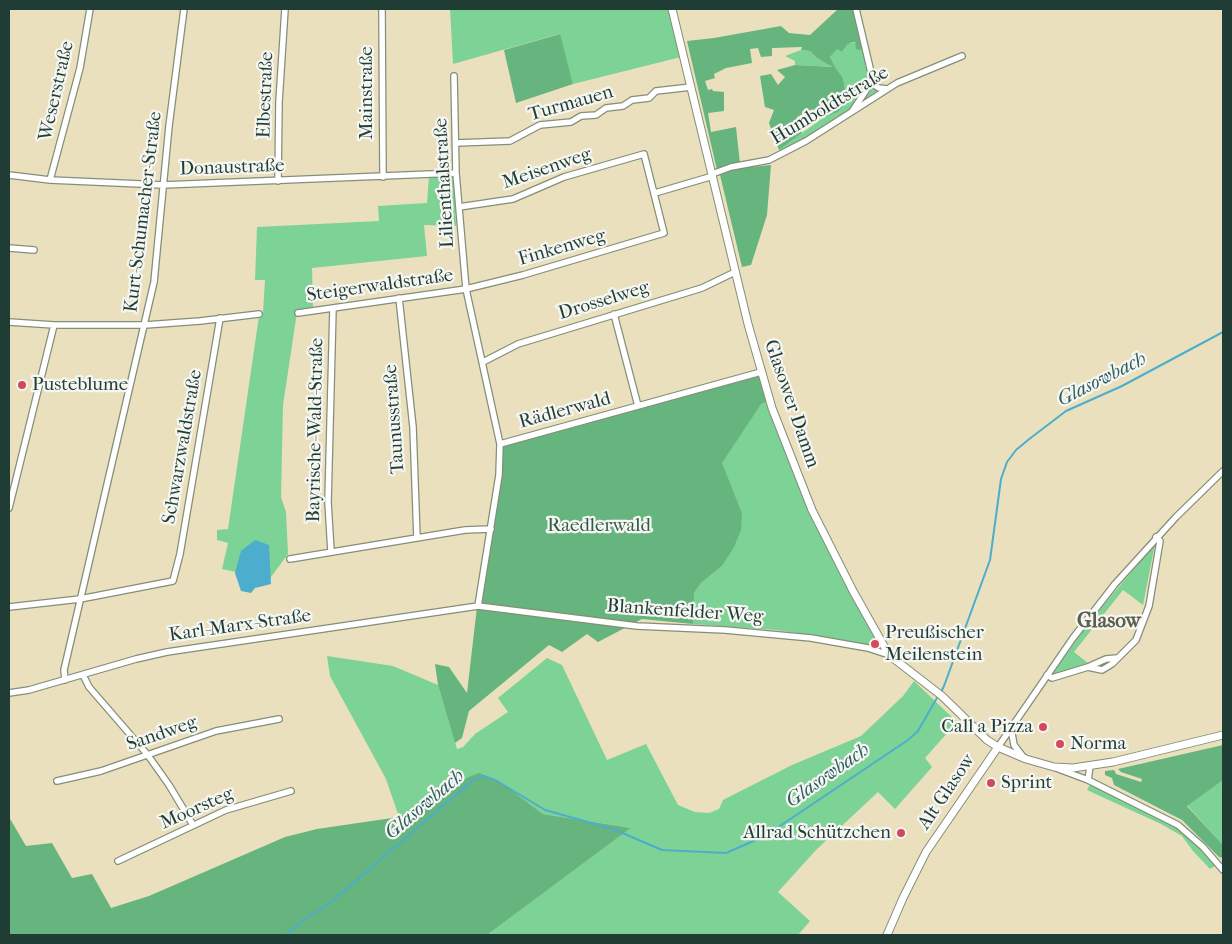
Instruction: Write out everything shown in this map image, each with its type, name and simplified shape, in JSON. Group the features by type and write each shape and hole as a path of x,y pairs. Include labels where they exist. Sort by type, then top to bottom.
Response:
{"street":[{"name":"Weserstraße","path":"50,180 80,68 90,9"},
{"name":"Kurt-Schumacher-Straße","path":"65,680 64,670 146,325 154,282 163,185 184,9"},
{"name":"Elbestraße","path":"278,182 279,102 284,9"},
{"name":"Mainstraße","path":"382,9 383,176"},
{"name":"Glasower Damm","path":"672,9 761,372 784,441 812,510 853,591 889,654 942,696 986,739 998,747 1026,759 1054,767 1073,768 1090,766 1147,755 1223,735"},
{"path":"856,9 874,85 887,89"},
{"name":"Humboldtstraße","path":"655,193 731,167 769,160 806,141 897,83 962,56"},
{"name":"Lilienthalstraße","path":"454,76 456,173 466,289 500,444 499,475 478,606"},
{"path":"850,113 869,86 872,77"},
{"name":"Turmauen","path":"456,142 510,141 540,125 571,122 581,116 596,115 606,108 623,106 632,100 650,98 656,91 691,88"},
{"name":"Meisenweg","path":"459,207 513,200 564,177 644,154 655,193"},
{"name":"Donaustraße","path":"9,175 50,180 163,185 278,182 456,173"},
{"name":"Finkenweg","path":"466,289 523,275 664,233 655,193"},
{"path":"9,248 34,250"},
{"name":"Drosselweg","path":"483,362 518,344 702,288 736,272"},
{"name":"Steigerwaldstraße","path":"298,313 466,289"},
{"name":"Taunusstraße","path":"399,298 413,427 417,538"},
{"name":"Bayrische-Wald-Straße","path":"332,552 328,502 333,308"},
{"path":"9,322 54,325 146,325 259,314"},
{"name":"Rädlerwald","path":"614,314 638,406"},
{"name":"Schwarzwaldstraße","path":"80,599 173,581 180,554 220,318"},
{"path":"9,508 54,325"},
{"name":"Rädlerwald","path":"500,444 761,372"},
{"name":"Alt Glasow","path":"887,935 926,852 1086,620 1156,537 1223,471"},
{"path":"290,559 465,530 490,529"},
{"path":"1047,675 1052,678 1088,667 1102,670 1130,648 1136,640 1147,614 1160,541 1156,537"},
{"path":"9,607 80,599"},
{"name":"Blankenfelder Weg","path":"478,606 637,626 725,630 810,638 859,646 889,654"},
{"name":"Karl-Marx-Straße","path":"9,693 29,690 167,652 478,606"},
{"path":"83,675 89,687 147,754 193,825"},
{"name":"Sandweg","path":"57,781 101,771 216,731 278,719"},
{"path":"1011,728 1014,745 1026,759"},
{"path":"1088,780 1090,766"},
{"path":"1054,767 1088,780 1178,825 1221,863 1223,870"},
{"name":"Moorsteg","path":"118,861 226,810 291,791"}],"green space":[{"path":"450,9 670,9 681,57 573,84 559,34 453,64"},
{"path":"838,9 855,9 863,46 861,50 856,49 855,42 852,42 842,52 837,49 830,57 843,78 845,89 844,105 838,112 823,118 817,109 810,110 797,117 802,133 779,150 769,123 774,110 765,107 760,76 771,74 778,85 785,77 777,70 795,65 833,67 817,58 810,51 801,50 802,47 772,48 772,56 761,57 758,48 750,49 752,63 726,68 714,74 715,78 705,81 708,90 724,92 724,111 708,113 711,132 736,127 740,164 717,170 687,41 781,26 789,33 810,35"},
{"path":"560,34 573,84 516,103 504,50"},
{"path":"852,42 863,46 877,89 875,94 825,128 787,149 779,150 823,118 838,112 844,105 845,89 843,78 835,67 795,65 795,61 785,56 801,50 810,51 817,58 834,66 830,57 837,48 842,52"},
{"path":"771,165 767,215 751,265 742,267 720,175 731,169"},
{"path":"429,176 454,176 456,226 424,225 427,256 312,268 313,308 297,312 283,405 281,497 286,512 288,554 271,577 264,578 222,569 228,543 217,540 217,530 228,529 259,316 263,313 265,280 255,280 257,227 379,221 378,206 427,203"},
{"name":"Raedlerwald","path":"760,376 770,406 765,402 761,404 722,463 742,513 741,530 734,547 722,566 701,583 694,593 693,624 642,619 598,642 587,634 562,652 549,645 469,711 462,738 455,743 438,685 435,664 449,667 467,693 477,607 503,445"},
{"path":"765,402 770,406 781,438 877,640 875,646 776,630 693,624 694,593 701,583 722,566 742,513 721,463 761,403"},
{"path":"1155,544 1143,605 1123,590 1074,652 1088,663 1056,674 1053,673 1090,621"},
{"path":"327,656 393,666 438,685 457,749 463,747 475,734 508,712 498,698 547,658 562,665 607,760 646,744 678,805 695,812 709,813 719,809 723,800 792,765 861,736 903,696 914,681 957,722 925,758 932,767 895,809 878,792 816,850 778,892 810,921 798,935 487,935 631,828 543,814 502,783 466,778 399,817 386,779 330,676"},
{"path":"1223,745 1223,780 1187,806 1223,845 1223,858 1219,857 1182,820 1114,785 1112,778 1105,775 1105,771 1114,770 1116,774 1141,782 1142,779 1121,772 1118,769"},
{"path":"479,773 502,783 543,814 631,828 487,935 9,935 9,817 26,846 52,843 72,878 92,874 111,908 149,896 285,837 317,829 399,817 466,778"},
{"path":"1223,780 1223,845 1187,805"},
{"path":"1090,784 1164,819 1184,832 1217,865 1210,869 1182,836 1161,824 1087,790"}],"water":[{"path":"255,540 269,545 271,584 255,588 251,593 241,591 235,573 241,551"}],"waterway":[{"name":"Glasowbach","path":"941,692 990,560 1001,479 1007,462 1016,450 1066,411 1122,386 1223,332"},
{"name":"Glasowbach","path":"286,935 303,920 329,904 473,780 484,776 497,781 545,810 613,829 662,850 726,853 765,836 908,740 918,731 938,696"}],"place":[{"name":"Pusteblume","path":"22,385"},
{"name":"Preußischer Meilenstein","path":"875,644"},
{"name":"Call a Pizza","path":"1043,727"},
{"name":"Norma","path":"1060,744"},
{"name":"Sprint","path":"991,783"},
{"name":"Allrad Schützchen","path":"901,833"}],"district":[{"name":"Glasow","path":"1109,622"}]}
